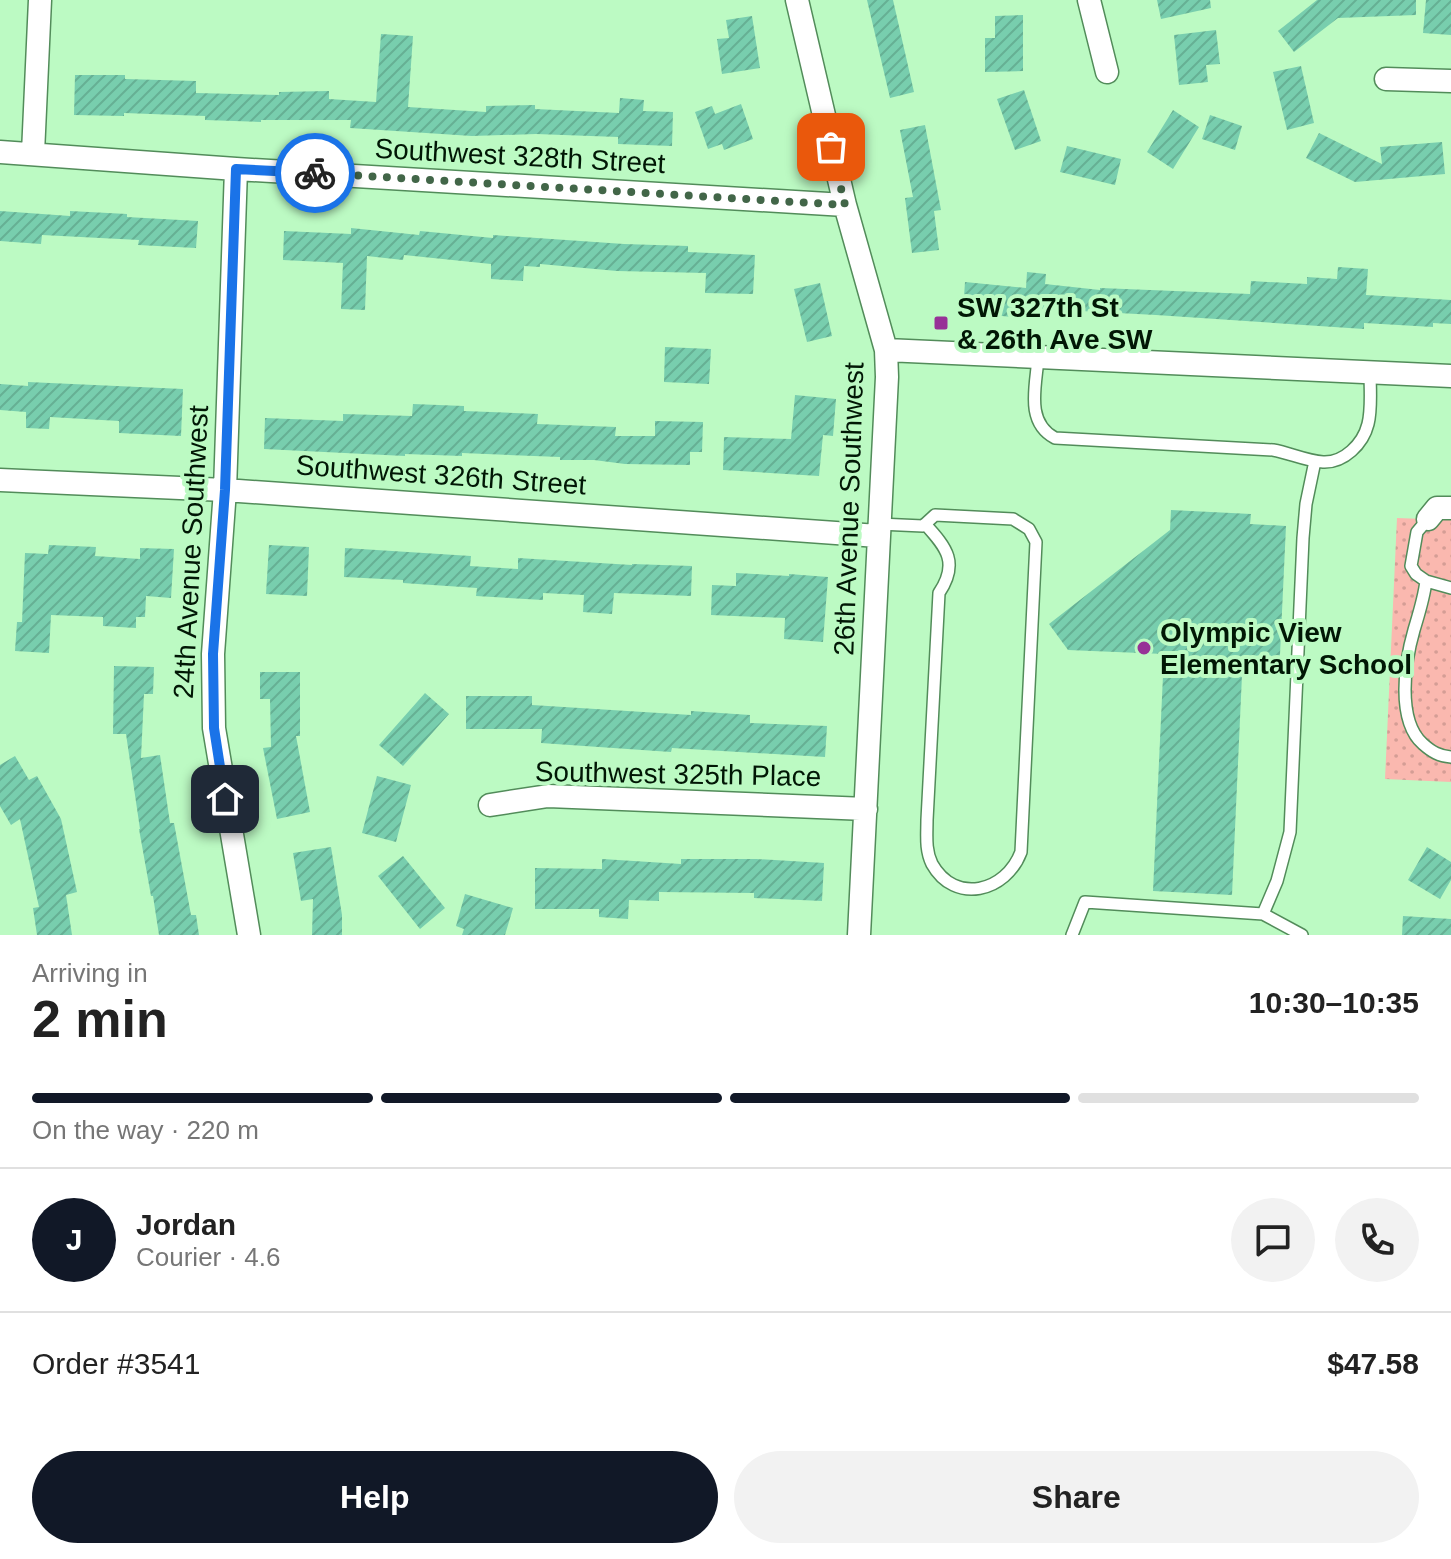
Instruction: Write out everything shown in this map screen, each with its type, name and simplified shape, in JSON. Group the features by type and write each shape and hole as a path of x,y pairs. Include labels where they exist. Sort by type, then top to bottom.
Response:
{"street":[{"path":"33,153 40,0"},
{"name":"26th Avenue Southwest","path":"797,0 845,205 886,350 859,935"},
{"path":"1089,0 1107,72"},
{"path":"1386,79 1451,81"},
{"name":"Southwest 328th Street","path":"0,152 845,205"},
{"name":"24th Avenue Southwest","path":"236,169 225,490 213,654 214,728 249,935"},
{"path":"886,350 1451,376"},
{"name":"Southwest 326th Street","path":"0,480 225,490 879,530"},
{"path":"1428,519 1437,508 1451,508"},
{"name":"Southwest 325th Place","path":"490,805 548,796 866,809"}],"lane":[{"path":"1038,358 1035,413 1041,428 1055,438 1273,450 1315,461 1334,462 1346,456 1361,439 1369,422 1370,373"},
{"path":"1263,914 1277,881 1290,832 1303,538 1315,461"},
{"path":"879,530 923,526 925,524 935,515 1013,519 1029,529 1036,542 1021,852 1011,872 993,885 982,888 971,889 948,882 932,864 928,853 939,593 949,567 943,543 925,524"},
{"path":"1428,519 1417,532 1411,566 1426,581 1451,588"},
{"path":"1426,581 1408,666 1406,699 1409,723 1418,739 1433,753 1451,757"},
{"path":"1072,935 1085,902 1263,914 1302,935"}],"shaded area":[{"path":"1397,518 1451,520 1451,782 1385,779"}],"building":[{"path":"867,0 893,0 914,92 890,98"},
{"path":"1157,0 1210,0 1211,8 1161,19"},
{"path":"1317,0 1416,0 1416,15 1338,18 1294,52 1278,31"},
{"path":"1426,0 1451,0 1451,35 1423,33"},
{"path":"1023,15 1023,71 985,72 985,38 995,38 995,16"},
{"path":"752,16 760,68 722,74 717,39 729,38 726,20"},
{"path":"1216,30 1220,64 1206,65 1208,82 1179,85 1174,35"},
{"path":"381,34 413,36 408,107 486,112 486,106 535,105 535,109 619,113 620,98 644,100 643,111 673,112 672,146 618,144 618,137 536,134 472,136 350,128 351,120 261,122 205,120 205,116 74,115 75,75 125,75 125,79 196,81 196,93 279,95 279,92 329,91 329,99 376,102"},
{"path":"1301,66 1314,123 1287,130 1273,72"},
{"path":"1024,90 1041,141 1015,150 997,99"},
{"path":"741,104 753,139 724,150 722,144 708,149 695,112 712,106 715,114"},
{"path":"1173,110 1199,127 1173,169 1147,152"},
{"path":"1210,115 1242,126 1235,150 1202,139"},
{"path":"925,125 941,210 934,211 939,250 912,253 905,198 913,197 900,130"},
{"path":"1319,133 1382,164 1380,147 1442,142 1445,174 1355,182 1306,158"},
{"path":"1067,146 1121,159 1115,185 1060,172"},
{"path":"0,211 70,216 70,211 198,221 196,248 138,245 139,240 42,235 41,244 0,241"},
{"path":"351,228 419,235 420,231 493,238 493,235 688,246 688,252 755,255 753,294 705,293 706,273 617,271 540,264 540,267 524,266 523,281 491,279 491,264 404,255 403,260 367,256 365,310 341,309 343,263 283,260 284,231 351,234"},
{"path":"1338,267 1368,269 1366,295 1451,300 1451,324 1433,323 1433,327 1364,323 1364,329 1013,306 1012,317 963,312 965,282 1026,288 1027,272 1046,274 1045,284 1100,290 1250,294 1251,281 1307,284 1307,277 1337,279"},
{"path":"820,283 832,336 807,342 794,289"},
{"path":"665,347 711,349 709,384 664,382"},
{"path":"28,382 183,389 181,436 119,433 119,421 50,417 49,429 26,428 26,412 0,410 0,384 28,386"},
{"path":"795,395 836,399 833,436 823,435 819,476 723,470 724,437 791,439"},
{"path":"413,404 464,406 464,411 538,414 537,424 616,427 615,436 655,436 655,421 703,422 702,452 690,452 690,465 625,464 560,460 560,457 462,453 462,456 405,456 264,449 265,418 343,421 343,414 412,416"},
{"path":"1171,510 1251,514 1250,524 1286,526 1279,676 1242,675 1232,895 1153,891 1164,654 1068,650 1049,624 1170,530"},
{"path":"49,545 96,547 95,556 140,559 140,548 174,549 171,598 146,596 145,617 136,617 136,628 103,626 103,617 51,615 49,653 15,651 17,622 22,622 25,553 48,554"},
{"path":"269,545 309,547 307,596 266,594"},
{"path":"345,548 471,556 470,566 518,569 518,558 692,566 691,596 614,593 612,614 583,612 584,595 543,593 543,600 476,596 477,588 344,577"},
{"path":"736,573 828,577 823,642 784,639 785,618 711,615 712,585 736,586"},
{"path":"114,666 154,667 153,694 144,694 141,758 160,755 170,823 174,823 191,915 196,915 199,935 159,935 139,829 126,734 113,734"},
{"path":"260,672 300,672 300,736 296,736 310,812 277,819 263,748 271,747 270,699 260,699"},
{"path":"425,693 449,714 403,766 379,745"},
{"path":"466,696 532,696 532,705 691,715 691,711 750,715 750,723 827,726 825,757 672,748 671,752 541,743 542,729 466,729"},
{"path":"15,756 29,780 37,776 61,819 77,892 66,895 72,935 37,935 33,908 39,907 20,819 11,825 0,806 0,765"},
{"path":"377,776 411,785 396,842 362,833"},
{"path":"331,847 342,915 342,935 312,935 313,899 301,901 293,853"},
{"path":"1427,847 1451,862 1451,880 1440,899 1408,880"},
{"path":"403,856 445,908 420,929 378,876"},
{"path":"602,859 681,864 681,859 824,863 822,901 754,898 754,893 659,892 659,901 629,900 628,919 599,917 599,909 535,909 535,868 602,869"},
{"path":"465,894 513,908 505,935 462,935 464,929 456,926"},
{"path":"1403,916 1451,919 1451,935 1402,935"}],"way so far":[{"path":"315,173 845,205 831,147"}],"place":[{"name":"SW 327th St & 26th Ave SW","path":"941,323"},
{"name":"Olympic View Elementary School","path":"1144,648"}],"route":[{"path":"225,799 214,728 213,654 225,490 236,169 315,173"}]}
